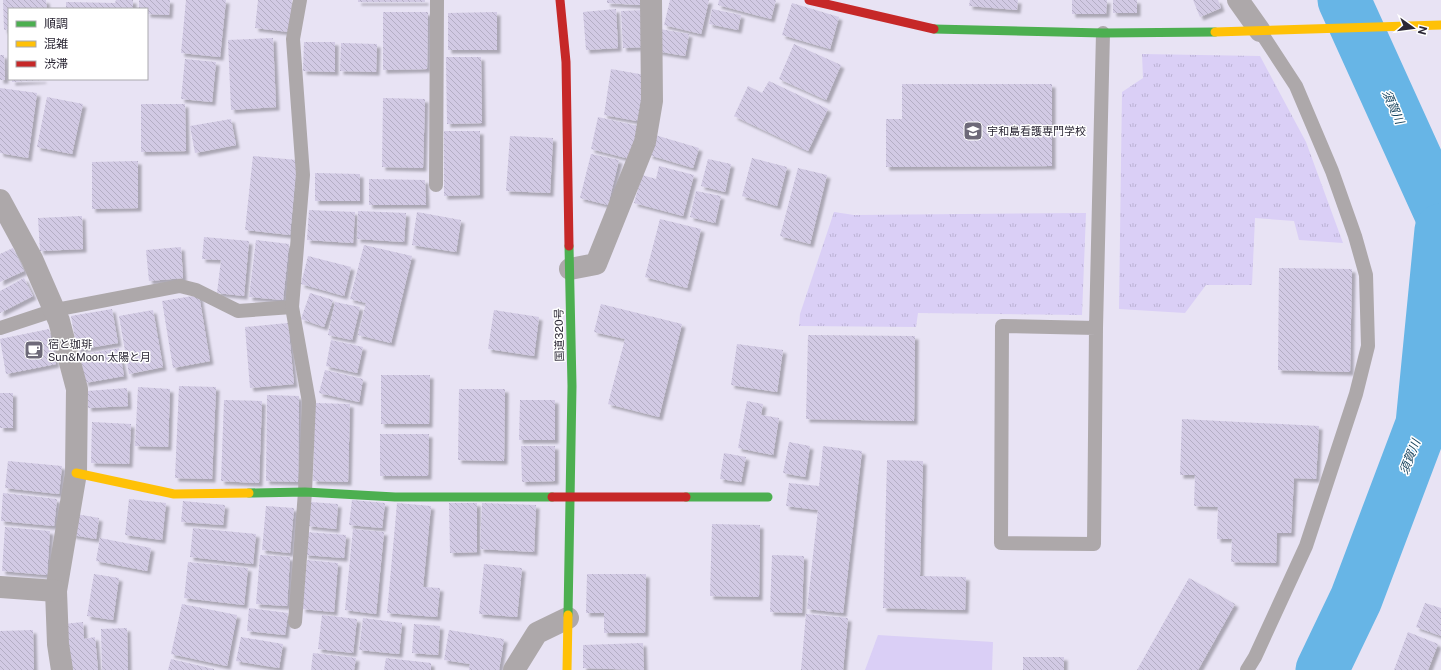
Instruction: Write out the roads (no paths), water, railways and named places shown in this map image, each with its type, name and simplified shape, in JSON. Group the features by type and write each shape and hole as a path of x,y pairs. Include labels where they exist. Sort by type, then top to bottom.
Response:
{"street":[{"name":"国道320号","path":"560,0 566,62 572,386 568,497 567,670"},
{"path":"570,269 596,264 645,142 652,101 651,0"},
{"path":"809,0 849,5 931,29 1103,33 1269,30 1441,24"},
{"path":"1238,0 1269,30"},
{"path":"0,200 32,259 59,321 77,389 76,473 56,591 58,644 62,670"},
{"path":"76,473 174,494 305,492 395,497 768,497"},
{"path":"0,587 56,591"},
{"path":"514,670 537,633 568,618"}],"lane":[{"path":"295,622 305,492 309,402 292,307 303,175 293,39 300,0"},
{"path":"436,185 437,0"},
{"path":"1247,670 1255,657 1306,546 1356,394 1368,346 1366,275 1355,236 1332,171 1296,86 1269,30"},
{"path":"1096,328 1002,326 1001,543 1094,544 1096,328 1103,33"},
{"path":"0,328 54,310 180,286 196,290 238,311 292,307"}],"waterway":[{"name":"須賀川","path":"1344,0 1441,214"},
{"name":"須賀川","path":"1322,670 1356,599 1422,424 1441,230"}],"place":[{"name":"宇和島看護専門学校","path":"973,131"},
{"name":"宿と珈琲 Sun&Moon 太陽と月","path":"34,350"}]}
